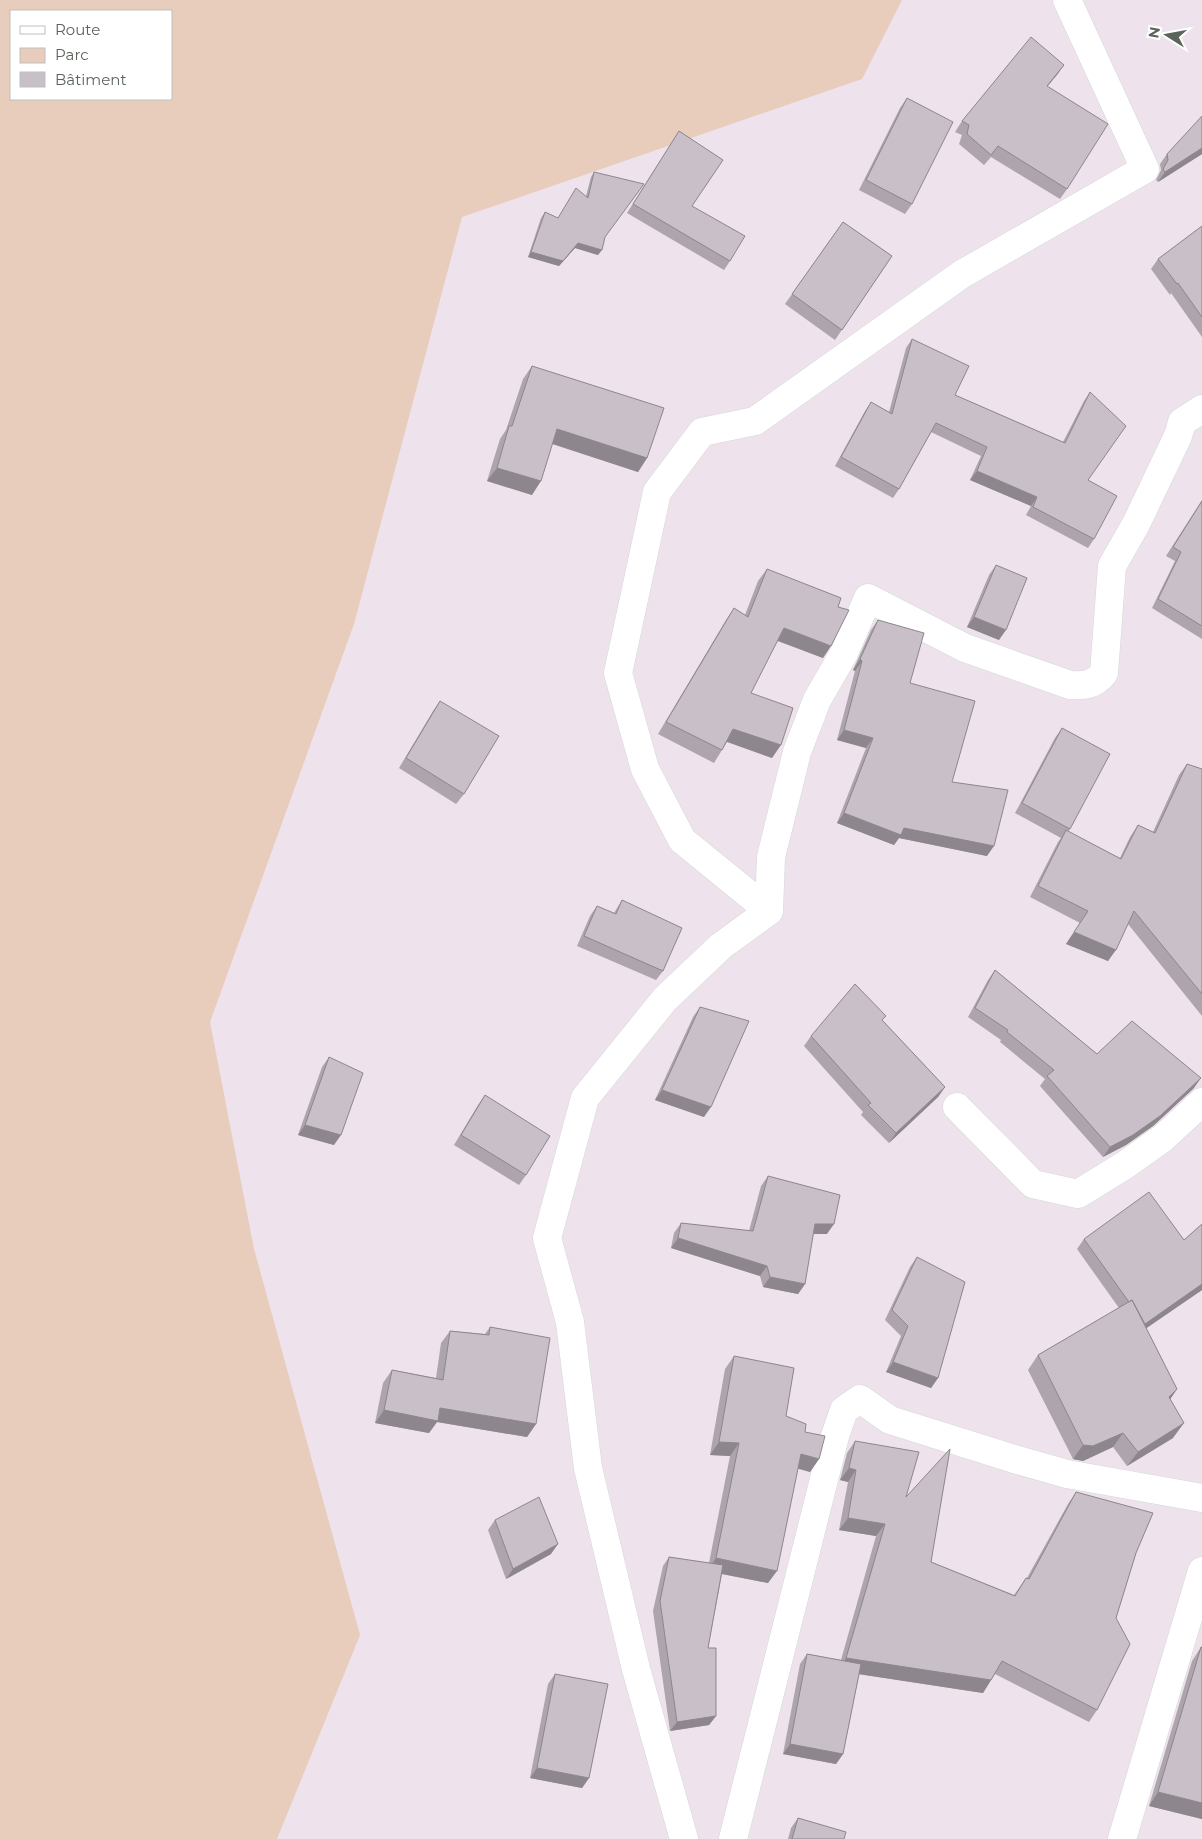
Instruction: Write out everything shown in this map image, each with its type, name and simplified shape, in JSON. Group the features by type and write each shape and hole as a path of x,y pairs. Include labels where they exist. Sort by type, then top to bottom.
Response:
{"street":[{"path":"769,911 682,840 645,769 618,673 657,492 702,432 755,421 962,274 1145,169 1066,0"},
{"path":"769,911 771,857 797,752 817,700 844,654 868,598 965,648 1070,685 1084,686 1097,682 1104,673 1112,566 1136,524 1178,436 1182,422 1202,408"},
{"path":"684,1839 636,1669 588,1468 570,1322 547,1238 585,1098 665,999 721,946 769,911"},
{"path":"957,1107 1033,1184 1078,1194 1163,1138 1202,1102"},
{"path":"733,1839 832,1446 844,1410 860,1399 890,1420 1014,1460 1067,1474 1202,1498"},
{"path":"1122,1839 1202,1571"}],"green space":[{"path":"0,0 902,0 862,79 462,217 354,624 210,1022 254,1249 360,1635 277,1839 0,1839"}],"building":[{"path":"1031,37 1064,65 1047,86 1108,124 1067,189 998,146 991,155 967,134 969,125 962,121"},
{"path":"907,98 953,122 912,204 866,180"},
{"path":"1202,116 1202,148 1165,172 1163,169 1168,160 1167,154"},
{"path":"679,131 723,160 692,206 745,236 730,261 633,204"},
{"path":"594,172 644,184 605,237 602,250 578,243 563,261 531,252 545,212 558,218 576,188 588,198"},
{"path":"843,222 892,256 842,330 792,294"},
{"path":"1202,226 1202,317 1158,259"},
{"path":"912,339 969,366 955,395 1065,443 1090,392 1126,426 1088,480 1117,496 1094,539 1033,507 1037,497 977,471 987,447 936,423 899,489 841,457 871,402 892,414"},
{"path":"532,366 664,408 647,458 557,429 541,481 497,468 509,426 512,426"},
{"path":"1202,501 1202,626 1158,599 1181,552 1173,547"},
{"path":"996,565 1027,578 1006,630 974,617"},
{"path":"767,569 841,598 838,607 849,610 831,646 784,628 751,693 793,708 781,745 733,729 722,750 666,722 734,608 748,617"},
{"path":"878,620 924,633 910,683 975,701 952,782 1008,790 994,846 904,828 901,835 844,813 873,738 844,730 862,661 860,659"},
{"path":"440,701 499,736 464,794 406,758"},
{"path":"1062,728 1110,754 1070,829 1022,803"},
{"path":"1187,764 1202,769 1202,994 1134,911 1116,950 1074,932 1088,911 1038,886 1066,830 1121,859 1138,825 1155,833"},
{"path":"622,900 682,928 663,971 584,936 597,906 616,914"},
{"path":"995,970 1097,1054 1132,1021 1201,1078 1160,1116 1133,1135 1110,1147 1047,1076 1054,1070 1007,1032 1008,1030 975,1008"},
{"path":"855,984 886,1016 882,1020 945,1087 896,1133 868,1105 871,1103 811,1036"},
{"path":"700,1007 749,1021 711,1107 662,1090"},
{"path":"329,1057 363,1073 341,1135 305,1125"},
{"path":"485,1095 550,1136 526,1175 461,1135"},
{"path":"768,1176 840,1195 834,1224 815,1224 805,1284 770,1277 767,1266 678,1238 681,1223 753,1231"},
{"path":"1149,1192 1184,1240 1202,1224 1202,1284 1145,1324 1132,1300 1129,1302 1084,1239"},
{"path":"917,1257 965,1282 938,1378 893,1362 908,1326 892,1310"},
{"path":"1132,1300 1177,1389 1169,1397 1184,1423 1138,1452 1123,1433 1093,1446 1083,1445 1038,1355"},
{"path":"490,1327 550,1338 536,1424 440,1408 438,1421 384,1410 392,1370 443,1380 450,1331 489,1335"},
{"path":"734,1356 794,1368 786,1416 806,1424 805,1432 825,1436 819,1459 801,1454 777,1571 716,1558 739,1443 719,1442"},
{"path":"855,1441 919,1452 906,1497 950,1449 931,1562 1015,1596 1026,1578 1029,1579 1076,1492 1153,1513 1136,1553 1116,1618 1130,1644 1097,1710 1002,1661 991,1680 846,1658 885,1524 848,1518 856,1470 849,1468"},
{"path":"539,1497 558,1544 513,1569 495,1520"},
{"path":"669,1557 723,1565 708,1648 716,1648 716,1716 677,1722 660,1601"},
{"path":"1202,1647 1202,1803 1158,1792"},
{"path":"807,1654 861,1664 843,1754 790,1744"},
{"path":"555,1674 608,1684 589,1778 537,1768"},
{"path":"798,1818 846,1832 844,1839 792,1839"}]}
